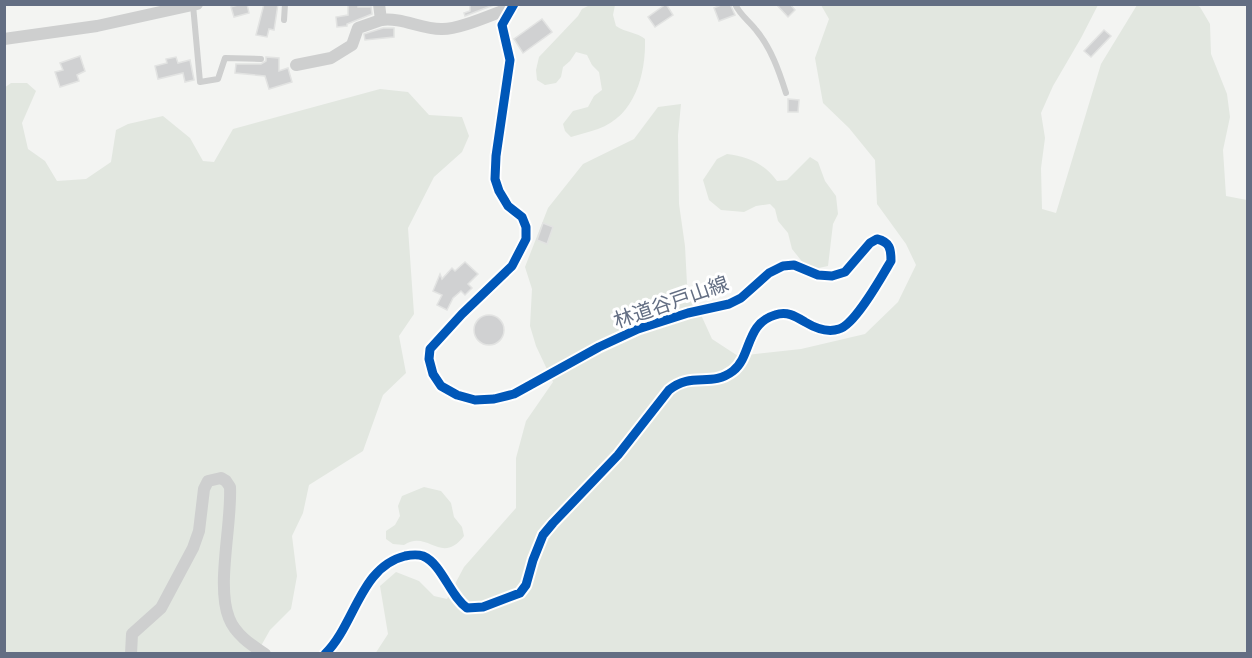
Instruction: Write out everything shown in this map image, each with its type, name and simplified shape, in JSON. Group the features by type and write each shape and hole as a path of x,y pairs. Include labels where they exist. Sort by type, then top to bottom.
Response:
{"street":[{"path":"379,4 381,20"},
{"path":"4,39 97,26 160,8 195,5"},
{"path":"296,65 331,58 352,45 358,28 381,20 444,29 514,6"},
{"name":"林道谷戸山線","path":"325,654 347,622 369,582 391,561 403,556 413,554 423,556 433,563 456,597 467,608 483,607 516,596 526,585 543,535 618,455 669,390 678,382 688,379 707,381 736,369 752,333 765,320 777,314 792,314 821,329 841,329 848,325 891,261 888,244 884,240 877,239 870,243 845,272 832,276 818,275 794,265 783,266 769,273 741,298 729,304 688,313 638,329 598,347 514,394 494,399 475,400 441,386 433,374 429,359 430,349 462,314 512,266 526,238 526,227 522,217 508,206 495,179 496,156 510,60 502,25 514,6"},
{"path":"131,654 132,634 161,608 193,548 199,531 204,489 208,481 221,478 230,487 225,576 225,600 229,619 238,633 265,654"}],"lane":[{"path":"284,20 285,4"},
{"path":"735,4 744,18 756,29 776,61 786,93"},
{"path":"195,5 200,82 213,82 218,79 225,58 261,59"}],"shaded area":[{"path":"1195,4 1200,7 1210,24 1211,54 1227,94 1230,117 1223,150 1226,196 1247,200 1247,653 375,654 388,634 380,586 396,572 419,581 434,596 447,599 464,567 516,508 516,458 526,421 553,382 536,346 530,326 532,289 525,267 548,208 583,164 634,139 658,107 681,104 678,135 679,204 687,284 712,339 738,356 801,349 865,334 898,302 916,265 906,244 877,204 875,160 849,128 823,103 815,58 829,19 821,5 1098,5 1053,86 1041,113 1045,138 1041,168 1042,209 1056,213 1101,64 1137,5"},
{"path":"590,5 615,5 613,15 616,26 645,39 643,66 636,92 621,114 611,123 598,129 571,137 565,131 563,124 573,111 588,107 594,96 602,90 599,72 587,55 576,52 563,67 561,77 556,83 545,85 537,80 536,70 539,57 582,9"},
{"path":"11,83 27,83 36,91 22,123 28,149 45,161 57,181 86,179 111,162 116,130 128,124 163,116 190,138 203,161 214,162 233,129 380,89 408,92 429,115 462,117 469,136 462,152 434,177 408,228 414,314 399,336 406,373 383,395 363,451 309,485 303,513 292,536 297,576 291,609 270,630 257,653 5,653 4,88"},
{"path":"727,154 755,162 777,181 787,180 810,157 818,162 825,181 836,196 838,214 833,224 828,266 814,269 804,264 792,249 788,233 778,221 775,209 770,204 756,206 744,212 721,210 709,200 703,180 717,159"},
{"path":"424,487 441,491 451,503 454,517 462,527 464,536 448,548 420,541 404,545 393,544 386,539 386,531 395,525 400,516 398,506 402,496"}],"building":[{"path":"247,4 249,13 234,17 231,7"},
{"path":"264,4 278,4 274,30 269,29 267,37 256,35"},
{"path":"348,4 371,7 372,14 347,24 347,26 337,27 336,17 348,15"},
{"path":"470,4 496,4 465,16 464,13 470,11"},
{"path":"666,4 673,15 655,27 648,17"},
{"path":"730,4 735,15 719,21 714,8"},
{"path":"776,4 790,4 795,10 788,17"},
{"path":"542,19 552,32 523,53 514,39"},
{"path":"383,28 394,28 394,37 365,40 364,34"},
{"path":"1104,30 1111,36 1091,57 1084,51"},
{"path":"80,56 85,71 77,75 79,81 60,87 55,72 63,70 60,63"},
{"path":"176,57 178,63 190,60 194,80 185,82 183,73 158,79 155,66 167,63 166,59"},
{"path":"266,57 279,58 279,71 288,68 292,82 269,89 265,76 235,73 236,64 261,64 266,61"},
{"path":"788,99 799,100 798,112 788,112"},
{"path":"543,223 553,227 547,244 537,240"},
{"path":"465,262 478,274 468,284 472,288 465,295 461,291 453,298 447,310 437,305 442,295 433,291 440,274 442,279 452,268 455,271"},
{"path":"489,315 500,319 504,330 500,341 489,345 478,341 474,330 478,319"}],"cycle path":[{"path":"325,654 344,628 368,584 390,562 405,556 421,555 430,560 467,608 483,607 520,593 526,585 543,535 618,455 669,390 686,381 717,378 733,371 739,365 758,325 775,315 791,315 826,330 835,330 845,326 868,299 891,261 889,247 885,242 877,239 870,243 845,272 832,276 818,275 794,265 783,266 769,273 741,298 729,304 688,313 638,329 599,347 514,394 494,399 475,400 457,395 441,386 433,374 429,359 430,349 462,314 512,266 526,239 526,227 522,217 508,206 495,179 496,156 510,60 502,25 514,4"}]}
